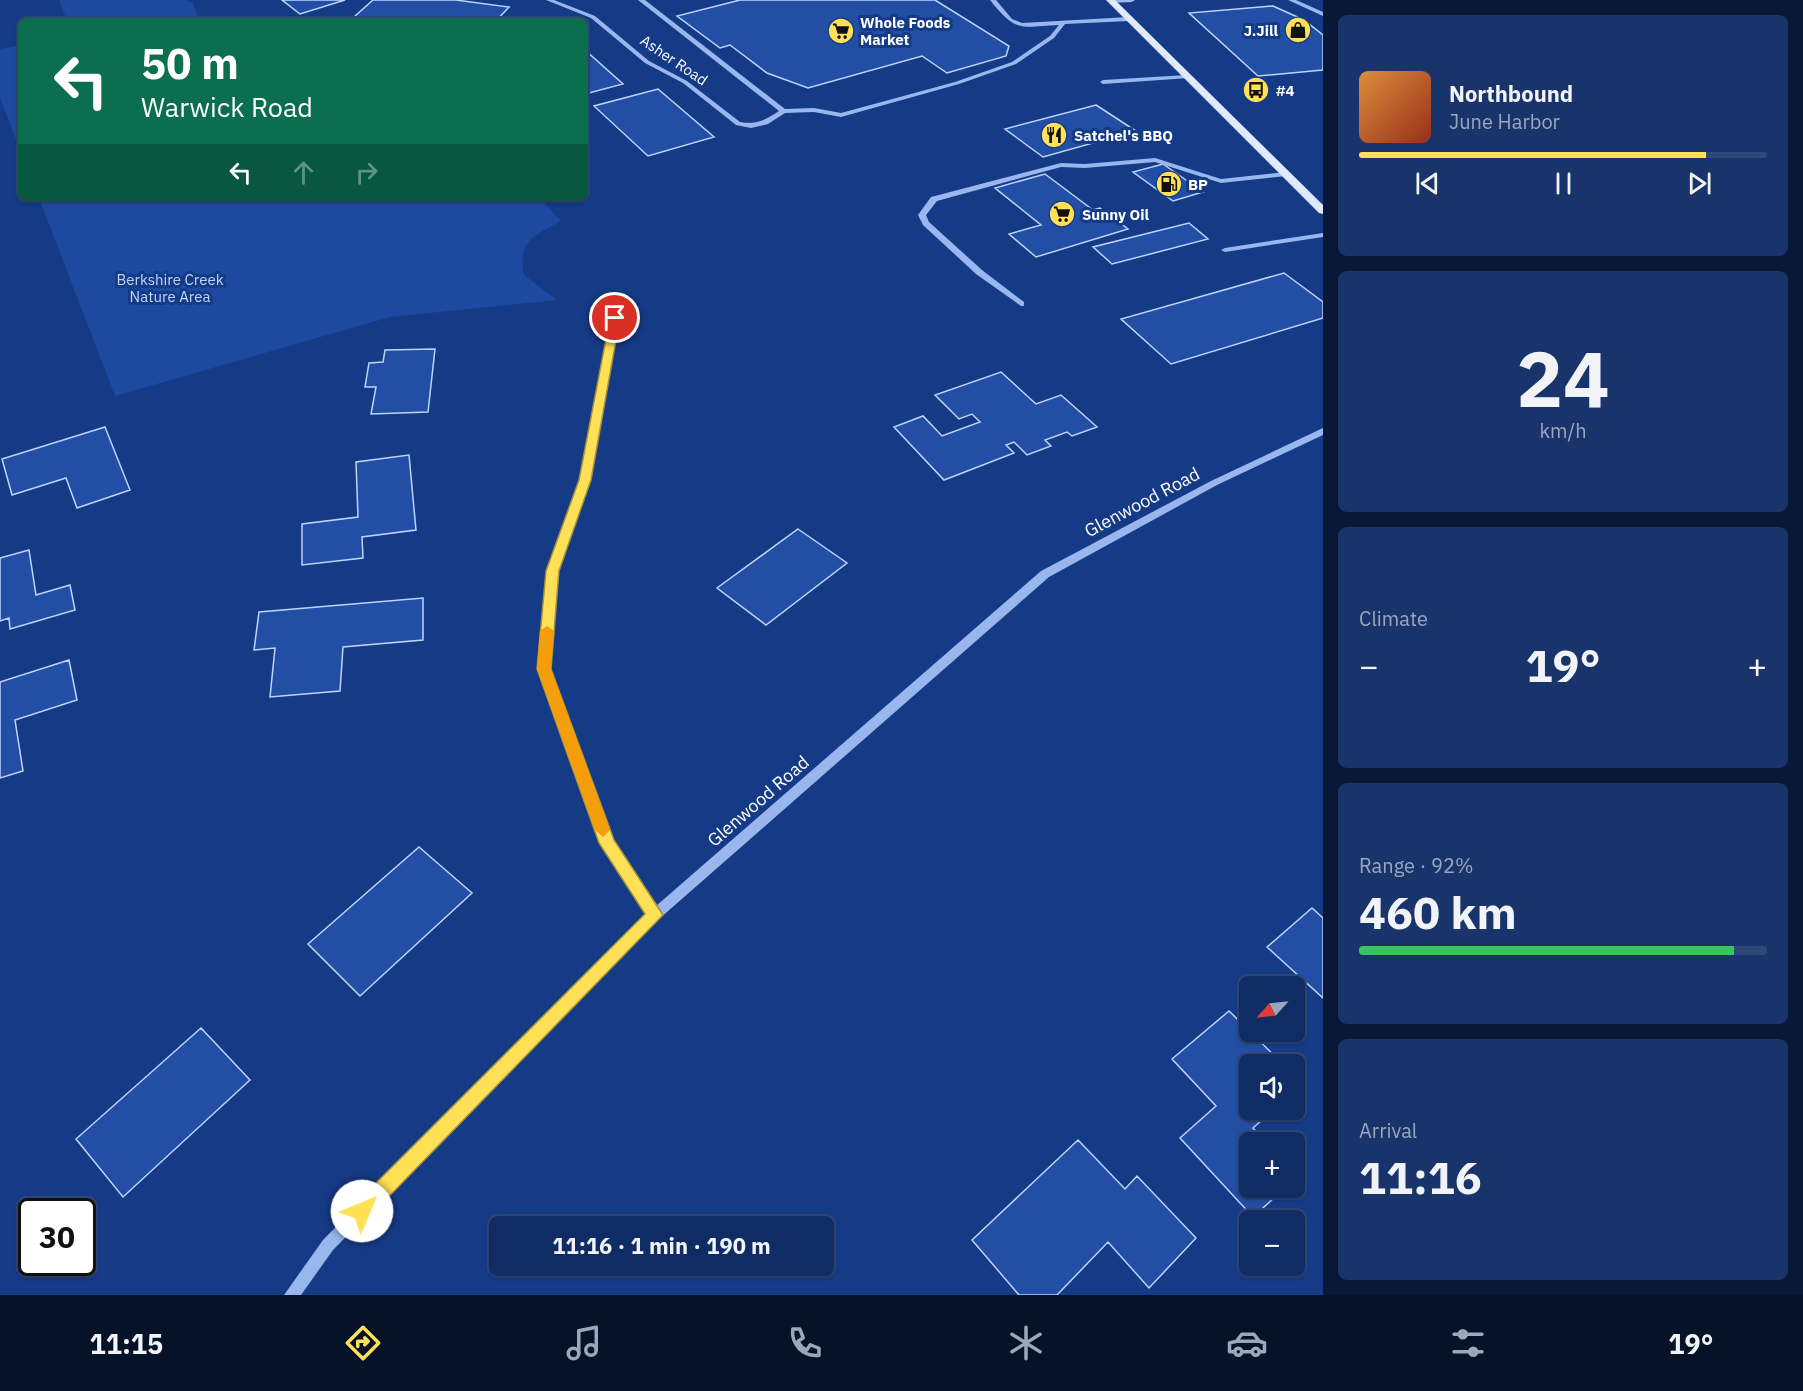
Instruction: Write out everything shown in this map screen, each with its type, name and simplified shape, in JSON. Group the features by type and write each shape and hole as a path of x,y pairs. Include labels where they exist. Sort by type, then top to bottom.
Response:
{"main road":[{"path":"1111,1 1323,211"}],"street":[{"name":"Asher Road","path":"549,0 593,17 647,62 685,82 738,124 751,126 766,123 783,111"},
{"path":"641,0 783,111 801,110 849,114 957,83 1014,63 1052,37 1062,25"},
{"path":"993,0 1016,23 1062,25 1129,19"},
{"path":"1111,1 1132,0"},
{"path":"1290,0 1323,14"},
{"path":"1102,81 1187,77"},
{"path":"1021,304 979,272 926,224 922,215 934,199 1060,165 1085,166 1155,160 1221,181 1286,174"},
{"path":"1225,250 1323,235"},
{"path":"615,318 585,480 552,571 544,669 607,843 655,915"},
{"name":"Glenwood Road","path":"292,1295 328,1245 655,915 1045,574 1214,483 1323,432"}],"green space":[{"path":"59,0 187,0 193,3 198,18 66,18"},
{"path":"18,46 18,145 0,98 0,49"},
{"name":"Berkshire Creek Nature Area","path":"40,201 543,201 561,221 530,240 523,254 524,275 557,300 390,317 115,396"}],"building":[{"path":"282,0 345,0 300,14"},
{"path":"373,0 456,0 509,7 499,18 354,17"},
{"name":"Whole Foods Market","path":"740,0 935,0 1009,46 1006,56 947,73 922,56 808,88 767,73 730,45 720,48 677,16"},
{"path":"1273,6 1304,20 1323,35 1323,70 1258,76 1189,13"},
{"path":"588,53 623,84 588,93"},
{"path":"658,89 714,137 648,156 594,106"},
{"path":"1096,105 1136,131 1043,157 1005,129"},
{"path":"1163,164 1203,192 1173,201 1133,172"},
{"path":"1045,174 1093,210 1100,208 1128,229 1036,257 1009,234 1041,225 995,188"},
{"path":"1189,223 1208,239 1112,264 1093,247"},
{"path":"1284,273 1323,302 1323,318 1171,364 1121,319"},
{"path":"435,349 428,412 371,414 376,387 365,387 369,363 383,362 385,350"},
{"path":"1001,372 1036,404 1061,395 1097,427 1072,436 1067,432 1045,440 1051,446 1027,455 1014,442 1006,445 1014,453 944,480 894,427 923,416 942,436 980,422 972,414 959,419 935,395"},
{"path":"105,427 130,490 77,508 66,478 12,495 2,459"},
{"path":"409,455 416,530 362,537 363,558 302,565 302,524 358,517 356,462"},
{"path":"798,529 847,563 766,625 717,588"},
{"path":"29,550 36,595 70,585 75,610 10,629 9,618 0,621 0,558"},
{"path":"423,598 423,640 343,647 340,691 270,697 275,648 254,650 259,612"},
{"path":"69,660 77,700 15,720 23,771 0,778 0,682"},
{"path":"419,847 472,893 360,996 308,944"},
{"path":"1312,908 1323,918 1323,998 1305,982 1305,976 1299,976 1267,947"},
{"path":"1229,1011 1239,1021 1239,1042 1261,1042 1273,1054 1239,1054 1239,1120 1262,1120 1253,1128 1257,1132 1239,1132 1239,1198 1274,1198 1261,1210 1247,1210 1180,1138 1216,1106 1172,1059"},
{"path":"201,1028 250,1080 123,1197 76,1139"},
{"path":"1078,1140 1125,1189 1137,1176 1196,1238 1149,1288 1108,1242 1057,1295 1019,1295 972,1240"}],"slow traffic":[{"path":"547,631 544,669 603,830"}],"place":[{"name":"J.Jill","path":"1298,30"},
{"name":"Whole Foods Market","path":"841,31"},
{"name":"#4","path":"1256,90"},
{"name":"Satchel's BBQ","path":"1054,135"},
{"name":"BP","path":"1169,184"},
{"name":"Sunny Oil","path":"1062,214"}],"route":[{"path":"362,1211 655,915 607,843 544,669 552,571 585,480 615,318"}]}
